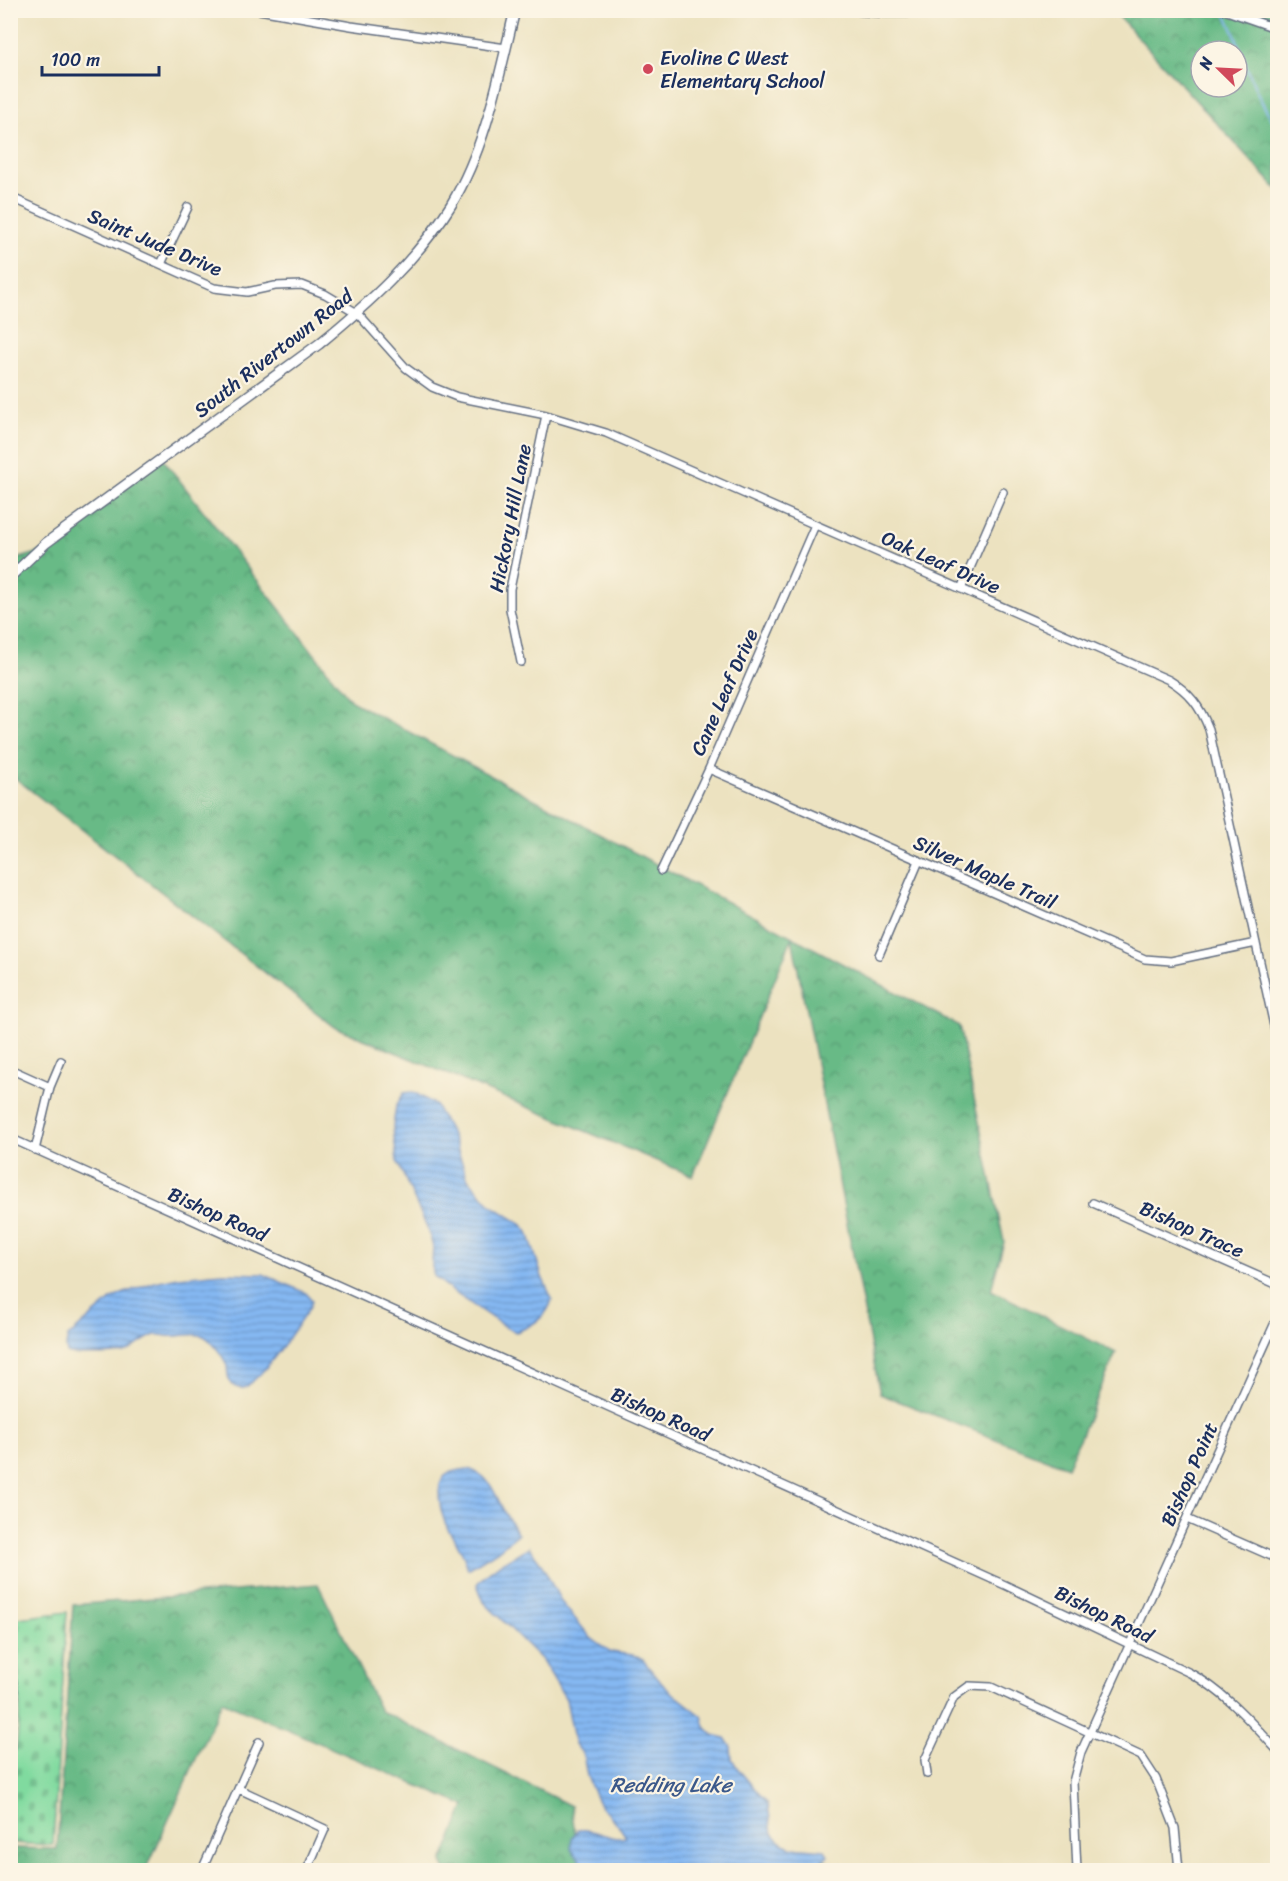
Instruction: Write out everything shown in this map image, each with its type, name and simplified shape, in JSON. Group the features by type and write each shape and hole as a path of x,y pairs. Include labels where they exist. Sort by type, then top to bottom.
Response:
{"main road":[{"name":"South Rivertown Road","path":"10,577 46,543 320,344 357,313 394,277 432,233 451,205 467,174 487,119 515,10"}],"street":[{"path":"259,10 351,26 506,48"},
{"path":"849,10 881,14 938,10"},
{"path":"1224,10 1278,29"},
{"name":"Saint Jude Drive","path":"10,197 214,288 247,292 275,286 302,285 325,294 357,313"},
{"path":"161,264 188,207"},
{"name":"Oak Leaf Drive","path":"357,313 406,368 432,387 457,397 546,415 606,434 962,589 1182,688 1194,699 1209,729 1278,1044"},
{"name":"Hickory Hill Lane","path":"521,662 510,609 510,589 546,415"},
{"path":"962,589 1003,492"},
{"name":"Cane Leaf Drive","path":"661,871 709,769 816,525"},
{"name":"Silver Maple Trail","path":"709,769 1145,959 1171,961 1256,943"},
{"path":"879,955 919,861"},
{"path":"35,1150 50,1087 62,1061"},
{"path":"10,1069 50,1087"},
{"name":"Bishop Road","path":"10,1138 1005,1585 1199,1678 1233,1705 1278,1752"},
{"name":"Bishop Trace","path":"1093,1203 1278,1285"},
{"name":"Bishop Point","path":"1077,1870 1073,1782 1081,1752 1278,1316"},
{"path":"1187,1519 1278,1559"},
{"path":"10,1667 14,1696 10,1733"},
{"path":"927,1774 925,1760 954,1696 969,1686 991,1687 1141,1756 1156,1779 1175,1828 1179,1870"},
{"path":"202,1870 259,1742"},
{"path":"238,1789 325,1829 307,1870"}],"green space":[{"path":"1114,11 1277,11 1277,189 1195,99 1249,99 1249,39 1189,39 1189,93"},
{"path":"159,454 351,701 959,1026 1004,1242 991,1290 1116,1353 1067,1467 880,1394 792,938 693,1176 335,1027 11,775 10,561 44,551"},
{"path":"318,1584 380,1711 571,1806 578,1854 594,1870 446,1870 442,1862 465,1806 222,1701 146,1870 11,1870 11,1848 57,1849 73,1605"},
{"path":"67,1612 53,1845 11,1843 11,1762 17,1742 20,1706 18,1668 11,1645 11,1619"},
{"path":"811,1854 848,1870 791,1870"}],"water":[{"path":"410,1092 435,1105 452,1135 468,1179 491,1205 521,1224 528,1232 542,1277 552,1299 543,1315 522,1330 516,1332 507,1328 434,1276 433,1246 397,1161 393,1127 396,1106 404,1093"},
{"path":"223,1273 263,1274 306,1293 312,1300 310,1307 280,1350 261,1373 244,1388 236,1387 230,1382 223,1358 212,1343 201,1335 155,1335 123,1353 87,1355 67,1353 68,1337 112,1299 155,1282 178,1277"},
{"path":"468,1469 487,1481 518,1534 497,1551 468,1569 462,1552 448,1530 439,1494 442,1481 447,1474"},
{"name":"Redding Lake","path":"529,1547 540,1562 562,1603 591,1638 611,1652 633,1655 643,1660 665,1687 702,1716 705,1727 713,1735 725,1738 731,1747 732,1759 738,1769 768,1804 774,1835 782,1843 791,1847 825,1850 828,1855 813,1870 588,1870 571,1849 572,1838 578,1830 614,1838 626,1837 596,1798 587,1776 583,1754 575,1744 566,1699 542,1660 484,1602 477,1584 494,1568"}],"waterway":[{"path":"1225,13 1254,86 1278,127"}],"place":[{"name":"Evoline C West Elementary School","path":"648,69"}]}
